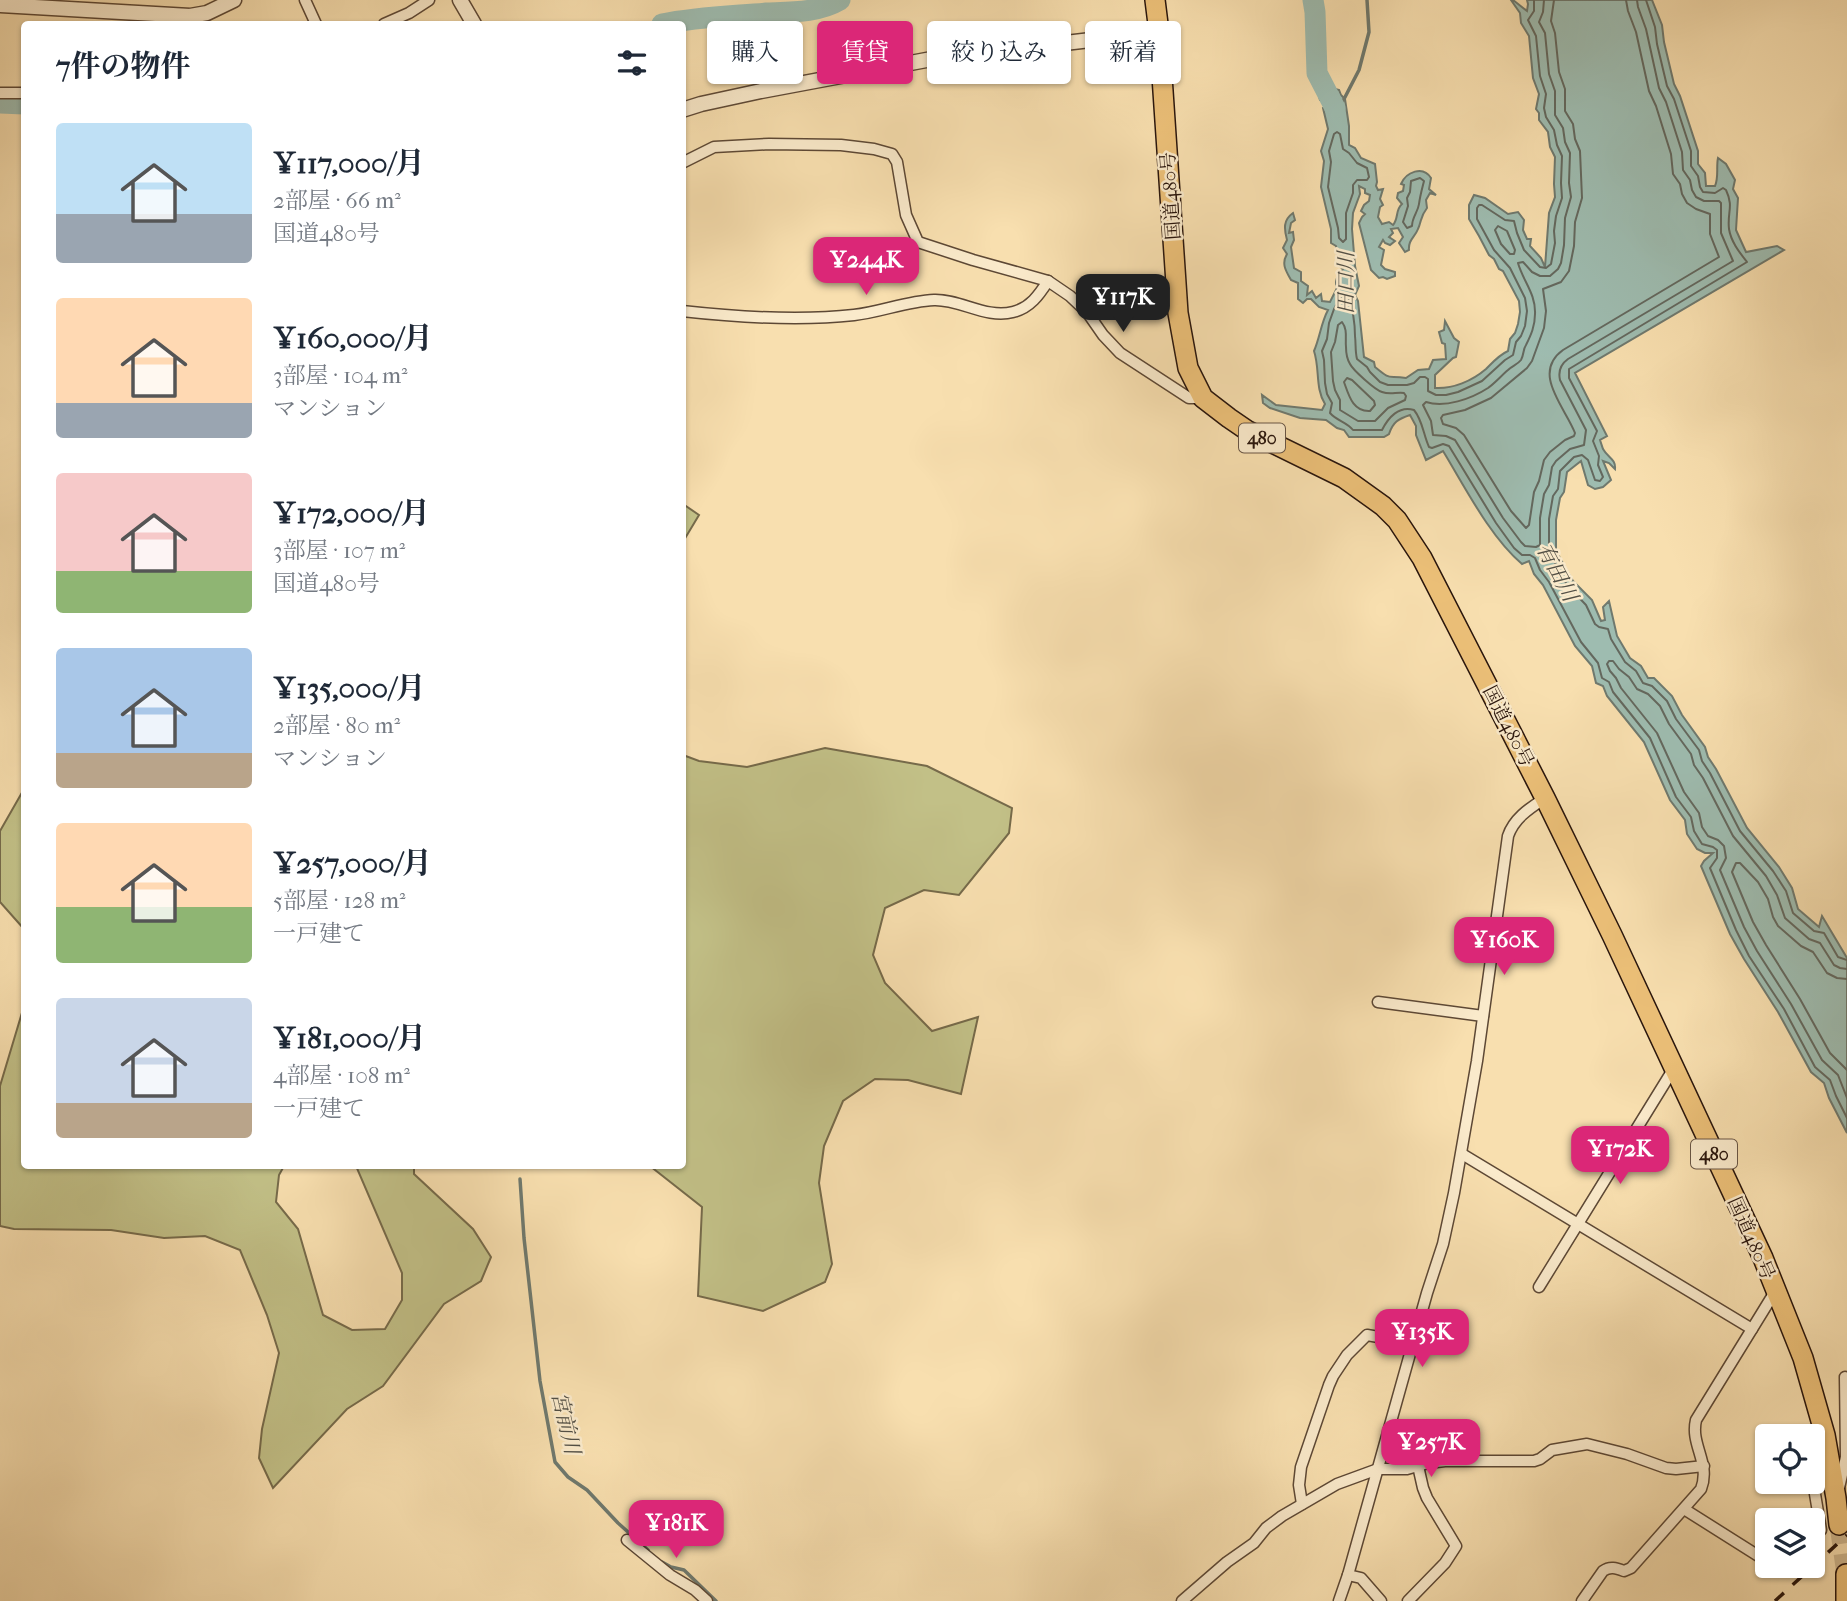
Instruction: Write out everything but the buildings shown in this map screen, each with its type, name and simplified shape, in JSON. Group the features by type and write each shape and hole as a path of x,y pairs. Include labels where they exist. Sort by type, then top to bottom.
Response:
{"highway":[{"name":"国道480号","path":"1155,0 1158,21"},
{"name":"国道480号","path":"1163,84 1178,313 1188,368 1203,398 1248,431 1344,478 1384,506 1397,520 1422,558 1612,935 1763,1258 1803,1358 1816,1424"},
{"name":"国道480号","path":"1825,1461 1836,1498 1839,1525"},
{"path":"1846,1574 1846,1601"}],"street":[{"path":"0,5 190,16 207,13 234,0"},
{"path":"305,0 315,21"},
{"path":"391,21 429,0"},
{"path":"460,0 472,21"},
{"path":"686,109 761,91 937,58 1085,41"},
{"path":"0,93 21,93"},
{"path":"686,161 715,147 769,144 841,145 892,154 897,162 906,215 918,242 1048,281 1087,312 1120,354 1189,398 1203,398"},
{"path":"686,311 821,317 856,314 936,300 1002,314 1021,310 1028,305 1048,281"},
{"path":"1339,1601 1443,1244 1462,1154 1508,835 1521,816 1545,798"},
{"path":"1378,1002 1483,1016"},
{"path":"1539,1287 1674,1068"},
{"path":"1462,1154 1752,1329"},
{"path":"1582,1601 1608,1568 1624,1571 1630,1568 1701,1489 1705,1480 1704,1466 1694,1435 1696,1420 1776,1290"},
{"path":"1302,1504 1299,1485 1301,1467 1329,1385 1339,1366 1367,1335 1413,1343"},
{"path":"1836,1498 1846,1457 1845,1377"},
{"path":"1182,1601 1219,1568 1254,1543 1266,1528 1337,1485 1378,1469 1406,1469 1445,1461 1534,1461 1552,1450 1587,1444 1666,1468 1704,1466"},
{"path":"1408,1601 1445,1563 1456,1546 1427,1497 1418,1466"},
{"path":"1684,1509 1755,1554"},
{"path":"627,1540 707,1601"},
{"path":"1348,1575 1361,1578 1381,1601"}],"shaded area":[{"path":"686,506 699,515 686,537"},
{"path":"825,748 927,766 1012,808 1009,833 959,895 924,890 885,908 873,955 885,983 932,1031 978,1017 961,1094 908,1080 875,1079 843,1101 824,1146 819,1183 832,1264 825,1282 763,1311 698,1296 702,1207 654,1169 686,1169 686,756 699,761 747,767"},
{"path":"21,794 21,926 0,902 0,831"},
{"path":"21,1016 21,1169 282,1169 279,1175 276,1202 298,1229 323,1315 352,1330 385,1329 402,1300 402,1273 357,1169 414,1169 414,1174 473,1229 491,1257 481,1281 444,1304 383,1386 347,1409 273,1488 259,1458 262,1429 279,1353 267,1315 240,1250 205,1236 164,1238 111,1230 14,1229 0,1226 0,1086"}],"water":[{"name":"有田川","path":"1511,0 1527,11 1527,0 1652,0 1662,25 1674,84 1698,151 1698,164 1705,173 1706,186 1715,186 1718,158 1726,164 1735,180 1733,189 1738,198 1736,230 1746,252 1777,246 1784,250 1575,373 1607,436 1600,440 1615,469 1603,461 1611,480 1603,487 1595,489 1588,485 1581,461 1567,472 1556,520 1556,551 1573,581 1592,600 1601,621 1605,620 1603,607 1609,601 1617,636 1630,658 1641,666 1648,678 1654,678 1672,696 1705,747 1747,828 1779,867 1792,888 1798,909 1819,927 1822,916 1847,958 1847,1133 1824,1083 1811,1072 1730,934 1701,866 1713,853 1697,849 1687,834 1685,820 1670,800 1644,742 1607,696 1603,686 1596,683 1592,666 1575,646 1529,561 1522,564 1499,540 1443,451 1426,460 1410,415 1396,421 1389,434 1384,437 1349,437 1344,430 1326,420 1300,418 1263,403 1262,395 1276,405 1322,410 1325,404 1320,392 1314,351 1328,310 1319,307 1311,299 1303,303 1298,299 1298,283 1291,280 1286,270 1284,261 1287,254 1283,248 1287,240 1286,222 1293,213 1295,220 1291,223 1289,233 1293,232 1291,247 1294,268 1301,272 1301,281 1308,286 1307,295 1312,291 1316,298 1321,294 1322,301 1330,302 1337,288 1337,278 1343,269 1339,266 1336,246 1331,243 1331,229 1321,187 1324,161 1321,151 1328,129 1323,108 1327,106 1326,102 1320,100 1316,85 1320,83 1339,90 1345,99 1349,145 1355,148 1361,158 1375,164 1376,186 1378,190 1383,189 1380,199 1383,205 1378,217 1382,224 1389,222 1393,225 1395,222 1402,204 1397,198 1398,193 1403,191 1404,185 1401,184 1411,173 1419,171 1428,174 1431,178 1429,189 1436,195 1430,193 1426,200 1427,208 1409,250 1405,252 1399,243 1403,237 1398,228 1391,229 1393,233 1389,237 1395,241 1390,245 1383,240 1379,247 1384,250 1381,265 1395,272 1395,276 1387,279 1379,278 1371,270 1359,223 1365,214 1361,211 1370,195 1359,186 1360,194 1353,213 1352,229 1359,286 1355,295 1358,301 1364,357 1374,362 1375,367 1389,377 1406,378 1418,370 1429,369 1433,360 1446,359 1445,344 1442,343 1439,332 1444,330 1445,321 1459,342 1456,357 1435,375 1435,388 1442,388 1455,386 1475,377 1508,351 1510,339 1518,324 1519,301 1469,219 1469,205 1474,195 1485,198 1508,214 1518,212 1524,220 1523,230 1527,239 1531,239 1530,246 1545,267 1549,213 1555,197 1555,157 1550,147 1548,132 1539,120 1536,109 1539,94 1533,78 1529,36 1521,23 1520,13"}],"waterway":[{"name":"田口川","path":"682,21 804,11 840,0"},
{"name":"田口川","path":"1313,0 1317,73 1335,108"},
{"path":"1343,101 1359,70 1369,32 1367,0"},
{"name":"田口川","path":"0,103 21,104"},
{"name":"宮前川","path":"520,1179 540,1381 555,1462 648,1550"},
{"name":"宮前川","path":"662,1562 684,1570 716,1601"}],"tunnel":[{"path":"1839,1525 1846,1574"}],"railway":[{"path":"1775,1601 1847,1535"}]}
